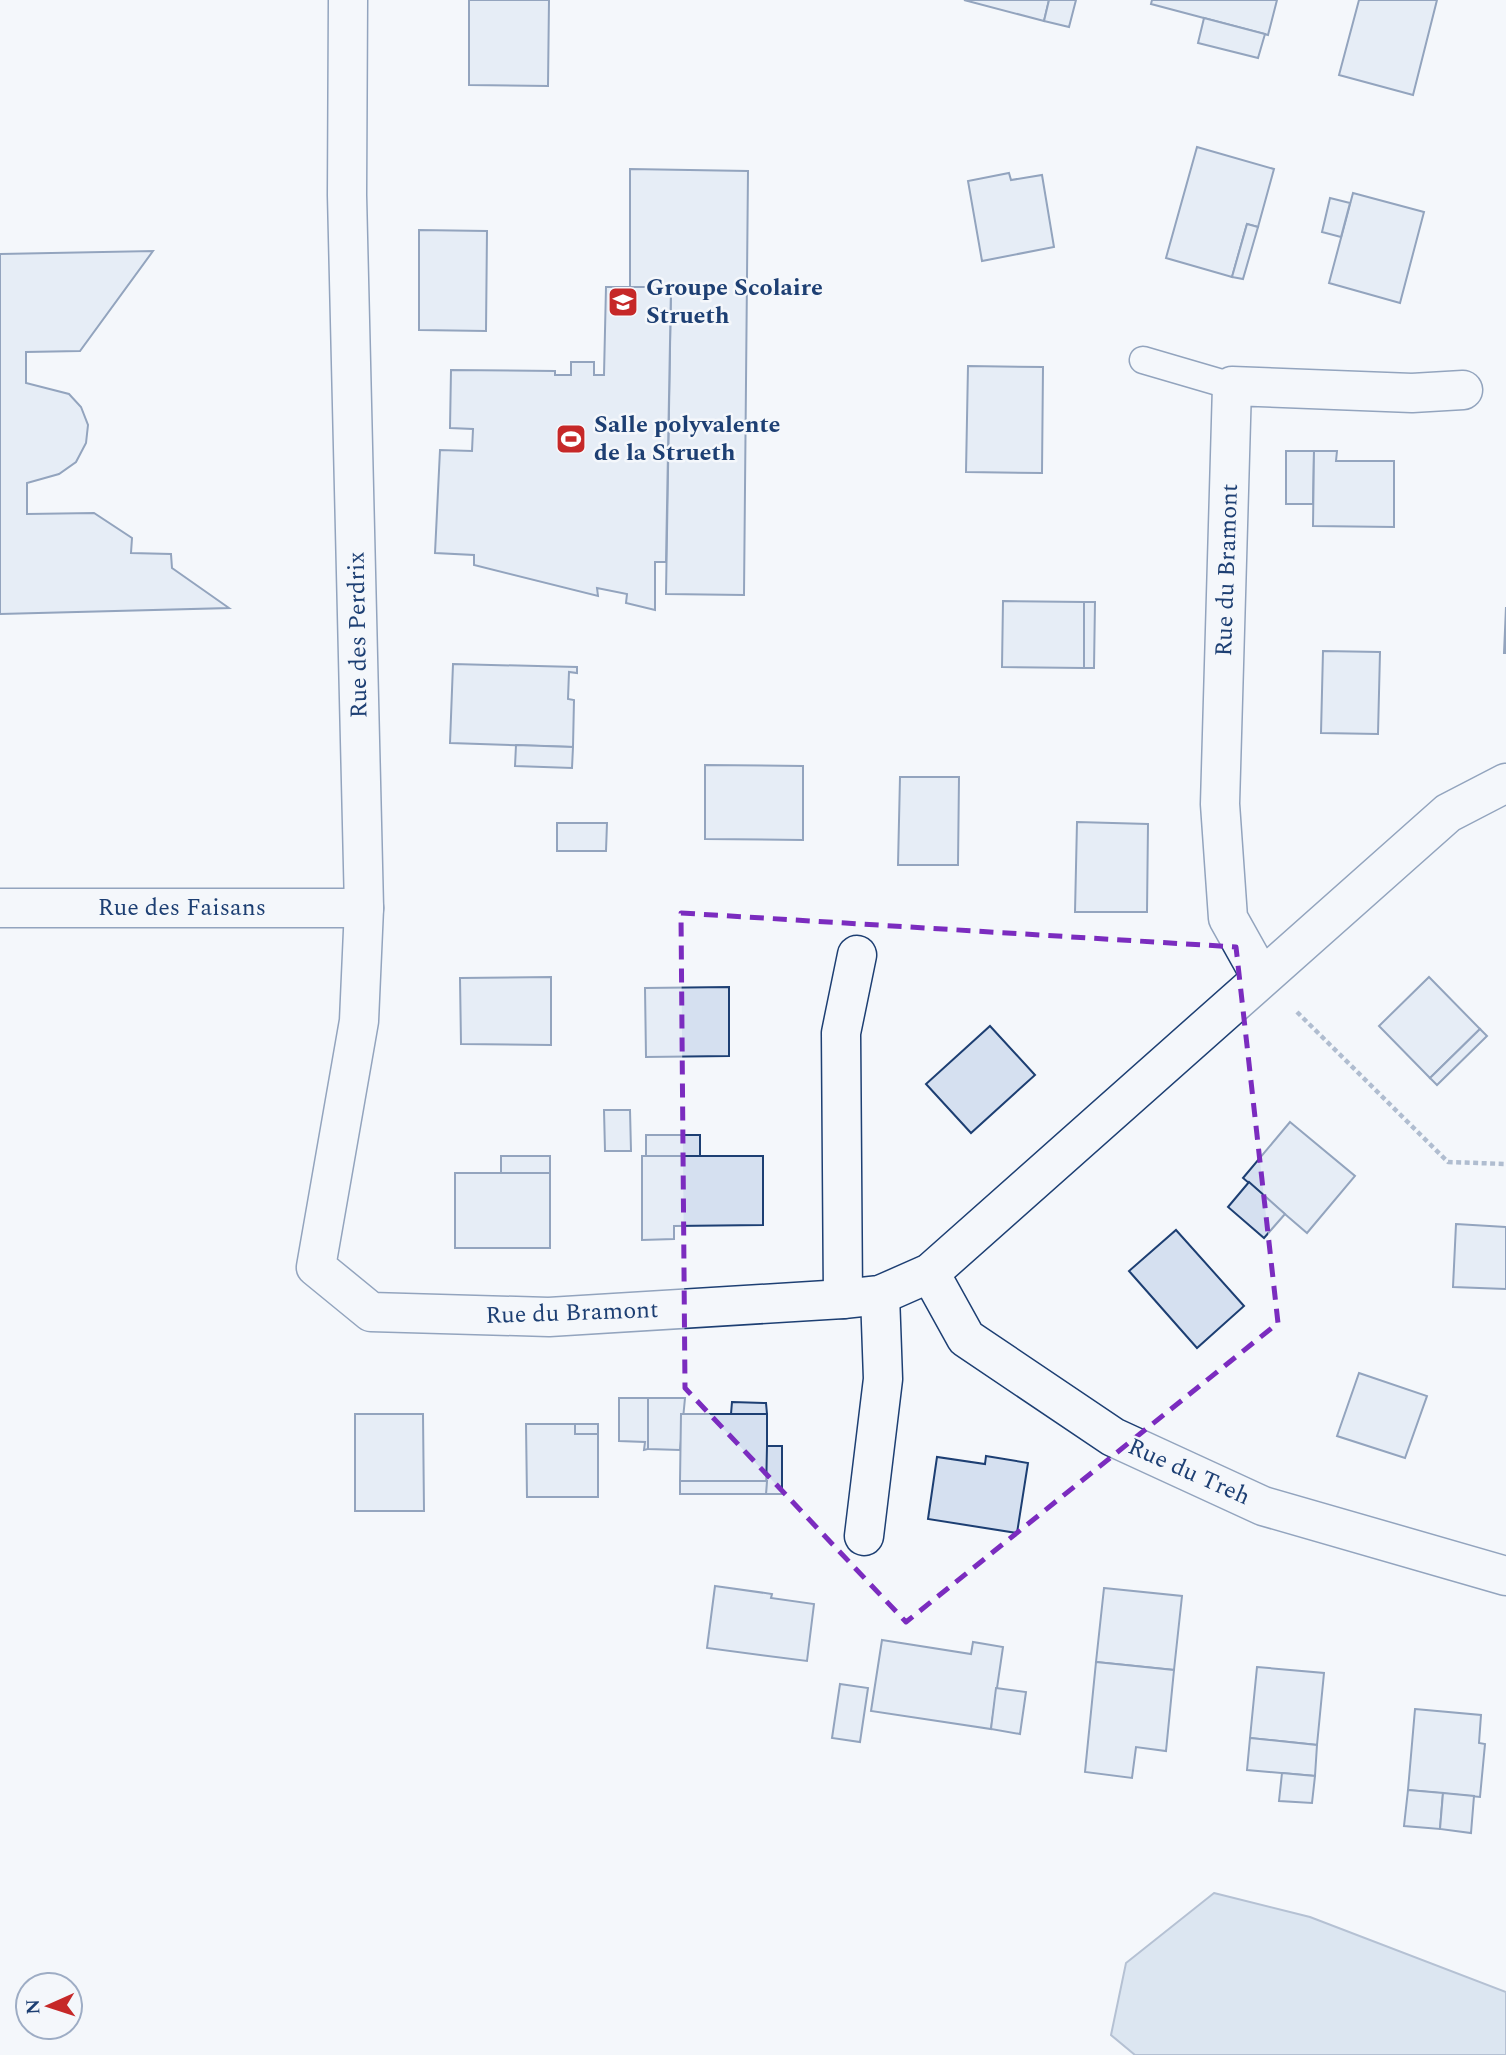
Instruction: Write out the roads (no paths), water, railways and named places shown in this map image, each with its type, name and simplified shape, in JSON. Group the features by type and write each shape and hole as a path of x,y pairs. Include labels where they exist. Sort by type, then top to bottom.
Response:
{"street":[{"name":"Rue des Perdrix","path":"316,1267 359,1021 364,908 347,195 348,0"},
{"path":"1232,386 1412,393 1463,390"},
{"name":"Rue du Bramont","path":"1232,386 1220,804 1228,918 1261,977"},
{"name":"Rue du Bramont","path":"316,1267 371,1312 549,1317 880,1295 930,1273 1448,813 1506,783"},
{"name":"Rue des Faisans","path":"0,908 364,908"},
{"path":"843,1299 841,1033 857,955"},
{"name":"Rue du Treh","path":"930,1273 966,1338 1113,1437 1263,1506 1506,1576"},
{"path":"864,1536 883,1379 880,1295"}],"lane":[{"path":"1143,360 1232,386"}],"water":[{"path":"1214,1893 1310,1917 1506,1992 1506,2055 1135,2055 1111,2035 1126,1963"}],"place":[{"name":"Groupe Scolaire Strueth","path":"623,302"},
{"name":"Salle polyvalente de la Strueth","path":"571,439"}]}
